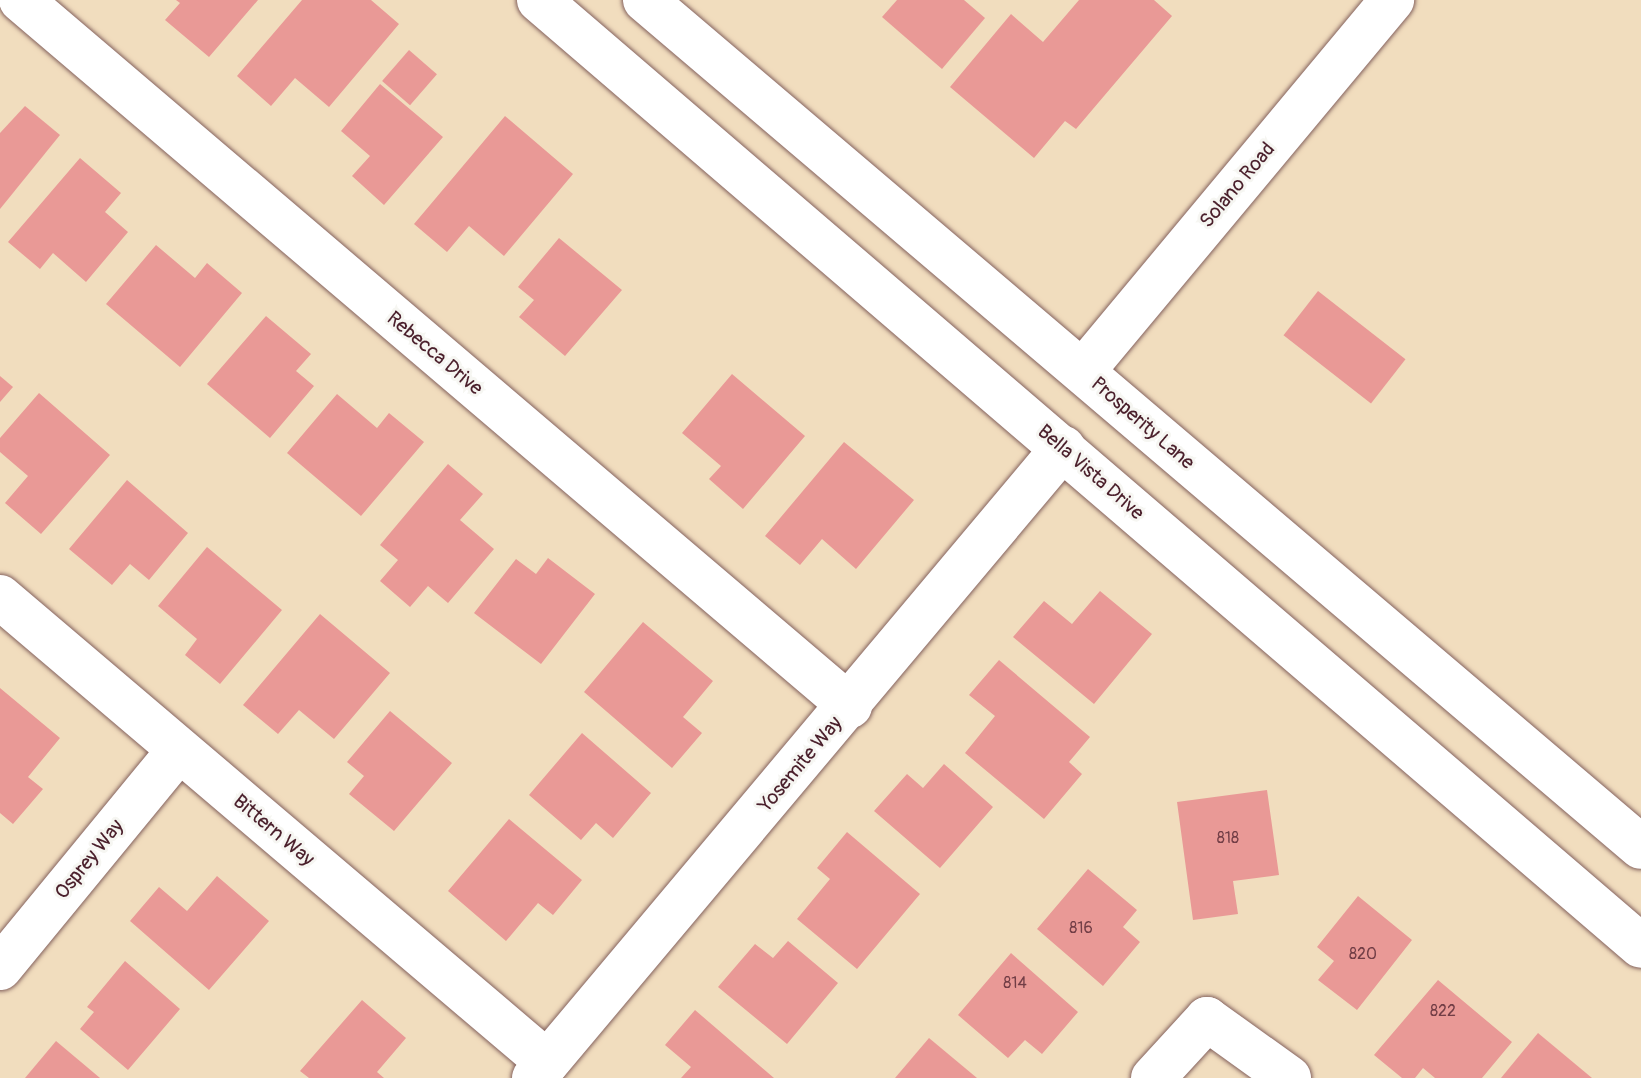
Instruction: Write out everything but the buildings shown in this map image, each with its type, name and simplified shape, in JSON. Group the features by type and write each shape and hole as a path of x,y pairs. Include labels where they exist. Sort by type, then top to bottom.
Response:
{"street":[{"name":"Rebecca Drive","path":"21,0 850,706"},
{"name":"Bella Vista Drive","path":"539,0 1641,946"},
{"name":"Prosperity Lane","path":"645,0 1641,847"},
{"name":"Solano Road","path":"1083,371 1392,0"},
{"name":"Yosemite Way","path":"541,1070 850,706 1063,448"},
{"name":"Bittern Way","path":"0,597 179,750 541,1070"},
{"name":"Osprey Way","path":"0,968 179,750"},
{"path":"1153,1078 1207,1019 1289,1078"}]}
